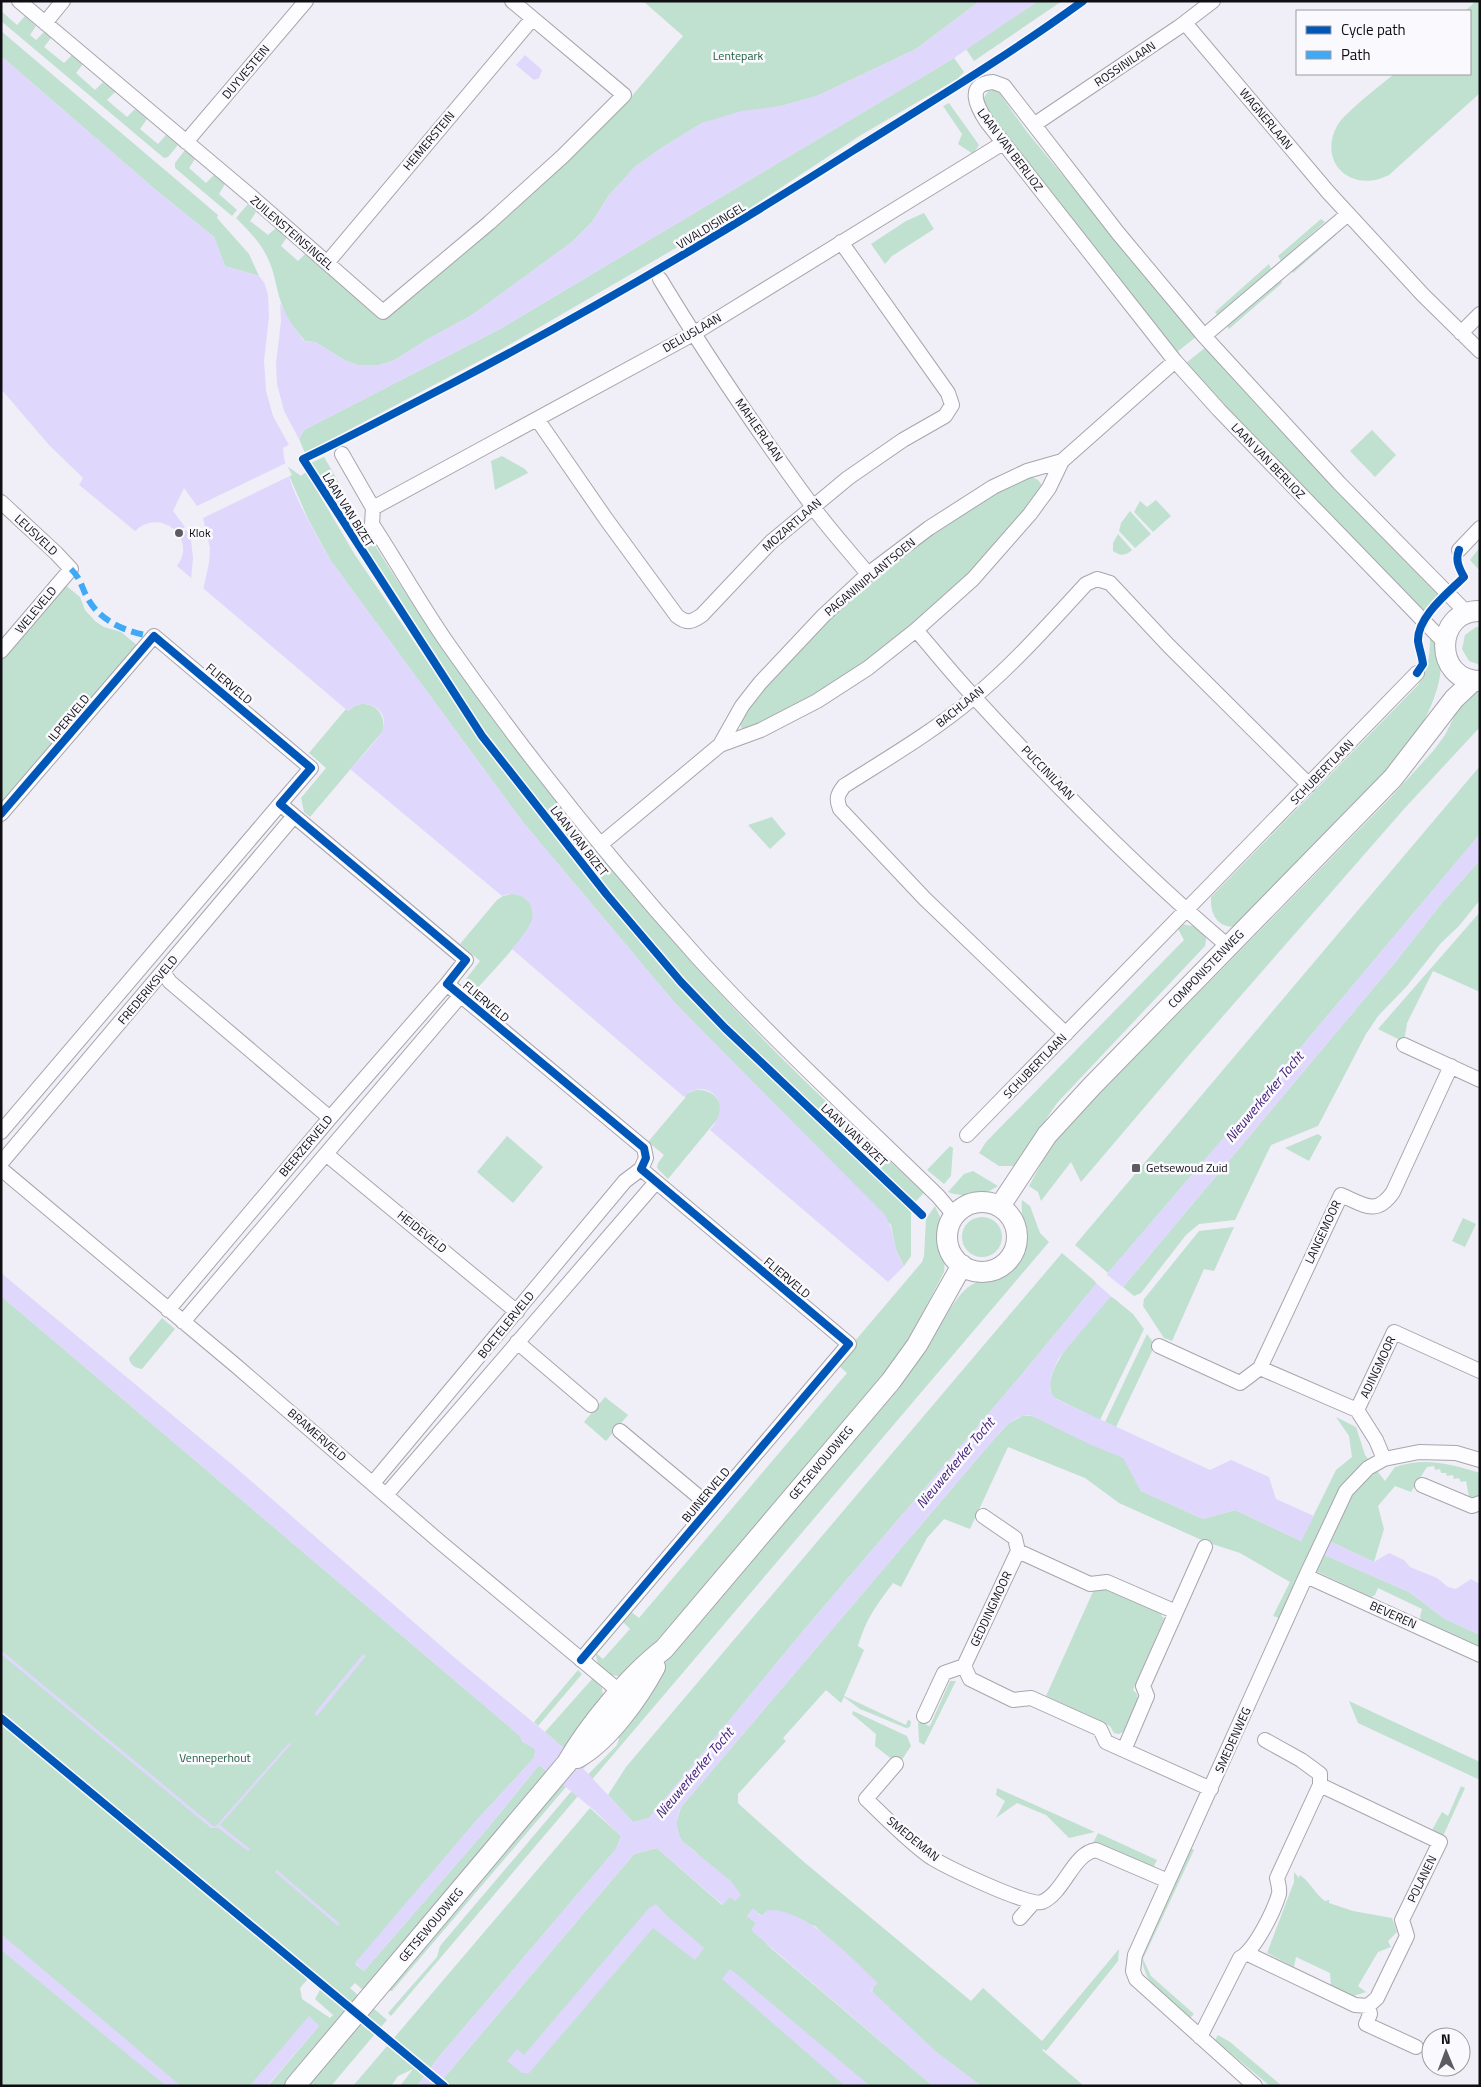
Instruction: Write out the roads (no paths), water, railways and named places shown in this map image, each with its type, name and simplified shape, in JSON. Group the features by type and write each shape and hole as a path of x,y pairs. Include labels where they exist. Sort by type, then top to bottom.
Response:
{"main road":[{"path":"1473,612 1456,619 1448,630 1444,642 1445,656 1452,669 1461,677 1476,681"},
{"name":"COMPONISTENWEG","path":"1422,741 1448,687 1452,669"},
{"name":"COMPONISTENWEG","path":"1000,1206 1047,1136 1092,1086 1393,778 1454,699 1476,681"},
{"path":"981,1201 991,1202 1000,1206 1012,1218 1017,1234 1012,1256 1004,1264 989,1271 972,1270 962,1266 950,1251 947,1242 950,1223 954,1215 962,1208 981,1201"},
{"name":"GETSEWOUDWEG","path":"295,2086 567,1763 577,1746 626,1697 646,1663 664,1649 891,1381 916,1345 962,1266"}],"street":[{"name":"ZUILENSTEINSINGEL","path":"19,1 383,312 489,223 563,156 624,95 532,19"},
{"path":"45,22 63,1"},
{"name":"DUYVESTEIN","path":"186,142 306,1"},
{"path":"512,1 532,19"},
{"name":"ROSSINILAAN","path":"1034,124 1185,23 1214,1"},
{"name":"HEIMERSTEIN","path":"327,263 532,19"},
{"name":"WAGNERLAAN","path":"1185,23 1302,163 1348,214 1480,351"},
{"name":"LAAN VAN BERLIOZ","path":"1444,642 1219,410 1175,361 1003,143 976,103 976,93 983,84 997,82 1001,84 1118,233 1204,336 1346,490 1473,612"},
{"name":"DELIUSLAAN","path":"373,508 693,334 1003,143"},
{"path":"1204,336 1348,214"},
{"name":"MOZARTLAAN","path":"537,419 611,527 677,616 685,622 693,622 702,615 771,542 848,478 885,452 945,416 952,406 948,393 841,242"},
{"name":"MAHLERLAAN","path":"660,279 693,334 739,403 813,507 868,574"},
{"path":"1461,333 1480,314"},
{"name":"PAGANINIPLANTSOEN","path":"601,844 720,745 760,730 817,701 868,668 916,630 973,579 1030,514 1049,488 1062,461 1175,361"},
{"name":"LAAN VAN BIZET","path":"342,454 373,508 372,524 448,643 530,757 672,928 728,990 938,1196 954,1215"},
{"name":"PAGANINIPLANTSOEN","path":"720,745 742,706 760,683 824,615 868,574 928,528 993,487 1027,472 1062,461"},
{"name":"LEUSVELD","path":"1,502 71,569"},
{"path":"1458,550 1480,528"},
{"name":"WELEVELD","path":"1,650 71,569"},
{"name":"BACHLAAN","path":"1066,1034 925,899 840,809 836,800 838,793 844,786 928,733 974,697 1016,658 1086,584 1097,579 1110,583 1176,653 1309,785"},
{"name":"PUCCINILAAN","path":"916,630 974,697 1047,774 1186,910"},
{"name":"FLIERVELD","path":"154,636 312,768 280,804 466,960 447,984 644,1148 646,1158 641,1169 849,1344"},
{"name":"ILPERVELD","path":"1,814 154,636"},
{"name":"SCHUBERTLAAN","path":"967,1136 1416,673"},
{"name":"FREDERIKSVELD","path":"1,1132 280,804"},
{"name":"FREDERIKSVELD","path":"1,1163 294,816"},
{"path":"1186,910 1228,946"},
{"path":"163,972 170,982 330,1118"},
{"name":"BEERZERVELD","path":"168,1310 330,1118 447,984"},
{"name":"BEERZERVELD","path":"183,1322 460,996"},
{"path":"1404,1045 1480,1080"},
{"name":"LANGEMOOR","path":"1159,1346 1240,1383 1260,1368 1340,1195 1375,1207 1386,1203 1393,1192 1451,1066"},
{"name":"HEIDEVELD","path":"326,1154 517,1312"},
{"name":"BRAMERVELD","path":"1,1169 626,1697"},
{"name":"BOETELERVELD","path":"373,1483 625,1181 641,1169"},
{"name":"BOETELERVELD","path":"386,1495 656,1182"},
{"name":"ADINGMOOR","path":"1384,1459 1376,1440 1357,1410 1394,1332 1480,1371"},
{"path":"517,1342 591,1405"},
{"name":"BUINERVELD","path":"581,1660 849,1344"},
{"path":"1260,1368 1357,1410"},
{"name":"BUINERVELD","path":"620,1431 711,1507"},
{"name":"SMEDENWEG","path":"1255,2086 1136,1980 1133,1971 1135,1955 1346,1491 1368,1468 1384,1459 1419,1452 1456,1453 1480,1460"},
{"path":"1422,1485 1472,1506 1480,1504"},
{"path":"982,1516 1015,1538 1018,1551 1090,1584 1107,1582 1176,1612"},
{"path":"1124,1750 1147,1696 1143,1686 1205,1547"},
{"name":"GEDDINGMOOR","path":"964,1666 1018,1551"},
{"name":"BEVEREN","path":"1306,1576 1480,1655"},
{"path":"924,1716 944,1673 964,1666 970,1679 1013,1700 1031,1698 1048,1705 1100,1729 1106,1742 1211,1789"},
{"path":"1200,2037 1240,1958 1248,1954 1256,1944 1279,1894 1277,1878 1320,1785 1320,1774 1301,1760 1265,1740"},
{"name":"SMEDEMAN","path":"896,1764 866,1799 932,1858 1004,1892 1033,1903"},
{"name":"POLANEN","path":"1320,1785 1440,1842 1402,1920 1407,1936 1378,1998 1368,2006"},
{"path":"1020,1918 1033,1903 1042,1902 1057,1890 1085,1854 1096,1850 1168,1881"},
{"path":"1248,1954 1355,2005 1368,2006 1370,2014 1366,2024 1416,2046"}],"water":[{"path":"980,1 1038,1 954,58 500,329 304,430 299,439 283,448 285,462 294,491 308,521 331,561 522,821 674,1002 885,1215 891,1227 900,1260 904,1266 888,1282 710,1130 717,1119 720,1109 714,1094 707,1090 699,1089 691,1091 684,1097 512,949 531,923 533,913 529,902 519,895 508,894 502,896 350,769 373,744 383,729 384,721 378,710 367,704 360,704 348,711 177,566 182,556 183,546 180,536 174,529 165,524 155,522 145,524 135,531 79,485 83,478 49,445 1,389 1,56 157,191 214,237 225,266 259,276 282,306 290,322 304,341 315,342 346,361 358,365 379,365 393,361 472,315 572,242 592,222 609,195 636,166 702,123 741,111 781,106 817,96 916,49"},
{"path":"525,55 542,70 539,78 534,80 516,65"},
{"name":"Nieuwerkerker Tocht","path":"1480,834 1480,860 1441,904 1397,960 1123,1287 1111,1296 1058,1359 1051,1376 1050,1391 1056,1399 1210,1470 1231,1460 1269,1477 1276,1499 1314,1516 1301,1541 1235,1510 1203,1519 1141,1491 1123,1458 1089,1444 1032,1416 1015,1419 994,1439 681,1807 677,1825 678,1833 683,1842 731,1881 741,1895 735,1901 730,1897 723,1905 657,1848 634,1854 437,2086 417,2086 438,2058 616,1849 621,1836 595,1811 539,1765 487,1829 364,1971 355,1963 475,1822 534,1758 535,1749 523,1742 519,1735 1,1296 1,1273 235,1467 455,1658 567,1751 633,1822 649,1818 803,1631 1018,1379 1097,1283 1108,1273 1286,1065"},
{"path":"1327,1540 1374,1562 1389,1553 1404,1560 1410,1567 1437,1578 1448,1587 1456,1589 1471,1579 1480,1584 1480,1635 1445,1619 1409,1592 1320,1553"},
{"path":"1,1650 213,1826 216,1826 289,1743 291,1744 220,1825 250,1849 248,1851 218,1828 211,1828 1,1654"},
{"path":"363,1654 366,1656 317,1716 314,1714"},
{"path":"277,1870 340,1924 338,1926 275,1872"},
{"path":"656,1904 704,1948 695,1960 653,1928 529,2073 522,2073 507,2061 517,2049 524,2055 649,1908"},
{"path":"753,1909 761,1916 768,1910 798,1917 828,1936 878,1983 871,1990 936,2052 981,2086 933,2086 753,1932 752,1929 756,1923 747,1916"},
{"path":"1,1934 181,2086 166,2086 1,1950"},
{"path":"730,1969 870,2086 845,2086 722,1979"},
{"path":"309,2016 319,2026 267,2086 250,2086"}],"place":[{"name":"Klok","path":"179,533"},
{"name":"Getsewoud Zuid","path":"1136,1168"}],"park label":[{"name":"Lentepark","path":"738,56"},
{"name":"Venneperhout","path":"215,1758"}]}
